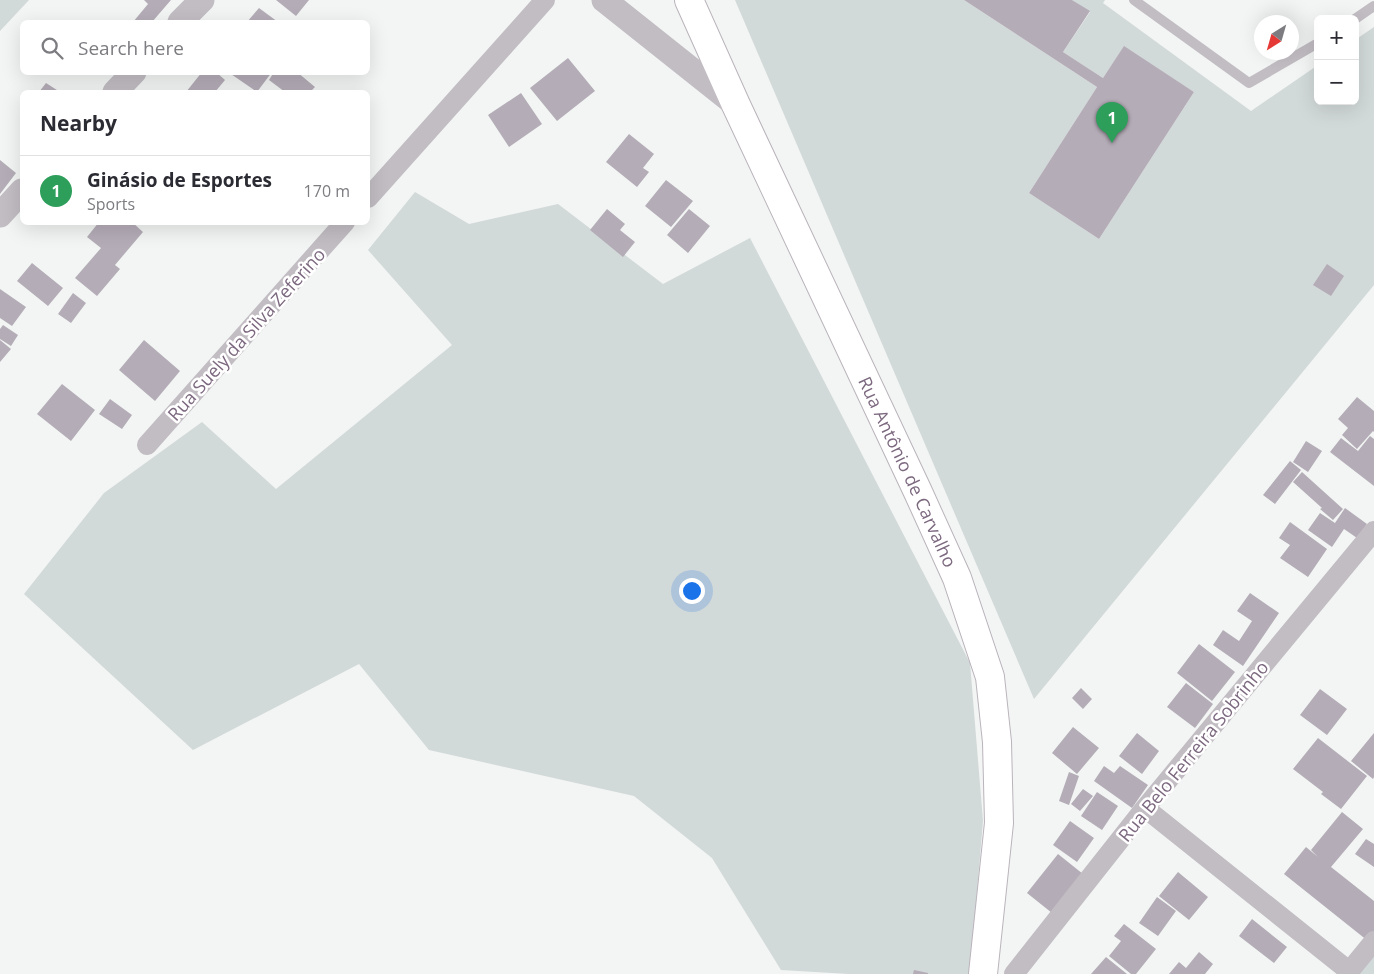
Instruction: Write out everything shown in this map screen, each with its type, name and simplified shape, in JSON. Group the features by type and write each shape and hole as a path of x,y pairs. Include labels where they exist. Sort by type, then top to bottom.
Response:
{"main road":[{"name":"Rua Antônio de Carvalho","path":"689,0 736,105 957,578 990,677 997,742 999,823 983,974"}],"street":[{"path":"182,20 202,0"},
{"path":"370,196 545,0"},
{"path":"604,0 736,105"},
{"path":"117,90 131,75"},
{"path":"0,215 20,193"},
{"name":"Rua Suely da Silva Zeferino","path":"147,445 342,225"},
{"name":"Rua Belo Ferreira Sobrinho","path":"1014,974 1145,808 1374,531"},
{"path":"1145,808 1348,973 1374,941"}],"lane":[{"path":"1134,0 1249,82 1314,45"},
{"path":"1359,16 1374,6"}],"shaded area":[{"path":"0,0 29,0 0,31"},
{"path":"735,0 964,0 1097,87 1029,193 1099,239 1194,92 1124,47 1103,78 1063,52 1090,12 1072,0 1105,0 1103,3 1251,111 1314,68 1314,105 1359,105 1359,37 1374,27 1374,285 1034,699"},
{"path":"415,192 469,224 558,204 663,284 750,238 970,663 983,821 970,974 849,974 781,970 712,858 634,796 429,750 359,664 193,750 24,594 104,493 202,422 276,489 452,345 368,250"},
{"path":"1374,952 1374,974 1356,974"}],"building":[{"path":"144,0 171,0 154,20 135,20 148,4"},
{"path":"276,0 309,0 296,16"},
{"path":"964,0 1072,0 1090,11 1063,52 1103,78 1124,46 1194,92 1099,239 1029,193 1097,87"},
{"path":"259,8 275,20 249,20"},
{"path":"568,58 595,91 557,121 530,88"},
{"path":"200,75 219,75 225,80 217,90 188,90"},
{"path":"232,75 270,75 258,90 254,90"},
{"path":"272,75 301,75 315,87 312,90 282,90 269,80"},
{"path":"46,83 57,90 41,90"},
{"path":"521,93 542,124 509,147 488,115"},
{"path":"629,134 654,154 643,168 649,172 637,187 606,162"},
{"path":"0,160 16,173 0,194"},
{"path":"666,180 693,201 671,227 645,206"},
{"path":"607,209 625,224 620,230 635,242 623,257 590,230"},
{"path":"689,209 710,226 688,253 667,235"},
{"path":"97,225 135,225 143,232 115,265 120,269 97,296 75,278 101,248 87,237"},
{"path":"32,263 63,288 48,306 17,281"},
{"path":"1327,264 1344,276 1331,296 1313,285"},
{"path":"0,289 26,307 12,326 0,318"},
{"path":"73,293 86,303 71,323 58,314"},
{"path":"3,325 18,335 11,346 0,339 0,329"},
{"path":"0,340 11,349 0,362"},
{"path":"144,340 180,371 155,401 119,370"},
{"path":"62,384 95,410 71,441 37,414"},
{"path":"1357,397 1374,411 1374,432 1357,449 1342,435 1348,428 1338,419"},
{"path":"110,399 132,415 122,429 99,414"},
{"path":"1370,436 1374,439 1374,486 1330,452 1341,438 1358,451"},
{"path":"1306,441 1322,451 1308,472 1293,462"},
{"path":"1290,461 1301,470 1275,504 1263,495"},
{"path":"1302,472 1343,509 1333,520 1293,482"},
{"path":"1345,508 1367,524 1357,538 1344,529 1332,547 1308,530 1320,513 1335,523"},
{"path":"1290,522 1327,549 1308,577 1280,558 1290,545 1279,538"},
{"path":"1250,593 1279,613 1243,666 1213,645 1223,630 1239,641 1252,621 1237,611"},
{"path":"1199,644 1235,672 1212,701 1177,673"},
{"path":"1186,683 1213,704 1195,728 1167,707"},
{"path":"1081,688 1092,699 1083,709 1072,698"},
{"path":"1320,689 1347,709 1327,735 1300,715"},
{"path":"1073,727 1099,748 1077,774 1052,753"},
{"path":"1137,733 1159,751 1142,774 1119,756"},
{"path":"1374,733 1374,777 1373,779 1351,761"},
{"path":"1318,738 1367,776 1341,809 1321,794 1323,792 1293,769"},
{"path":"1104,766 1114,773 1120,766 1148,785 1132,808 1094,781"},
{"path":"1069,772 1079,776 1069,805 1059,801"},
{"path":"1083,789 1093,796 1080,811 1071,804"},
{"path":"1097,792 1118,806 1102,830 1081,816"},
{"path":"1342,812 1363,829 1331,867 1374,901 1374,934 1368,941 1284,874 1306,847 1318,857 1311,850"},
{"path":"1070,821 1094,838 1077,862 1053,845"},
{"path":"1366,839 1374,844 1374,867 1355,854"},
{"path":"1058,854 1083,874 1052,913 1027,893"},
{"path":"1178,872 1208,897 1189,920 1159,896"},
{"path":"1157,897 1176,911 1158,936 1139,923"},
{"path":"1252,919 1287,947 1274,963 1239,936"},
{"path":"1124,924 1156,949 1136,974 1131,974 1109,956 1121,941 1114,936"},
{"path":"1199,952 1213,964 1205,974 1169,974 1179,962 1186,968"},
{"path":"1106,957 1127,974 1091,974"},
{"path":"914,970 928,973 928,974 913,974"}],"place":[{"name":"Ginásio de Esportes","path":"1112,143"}]}
